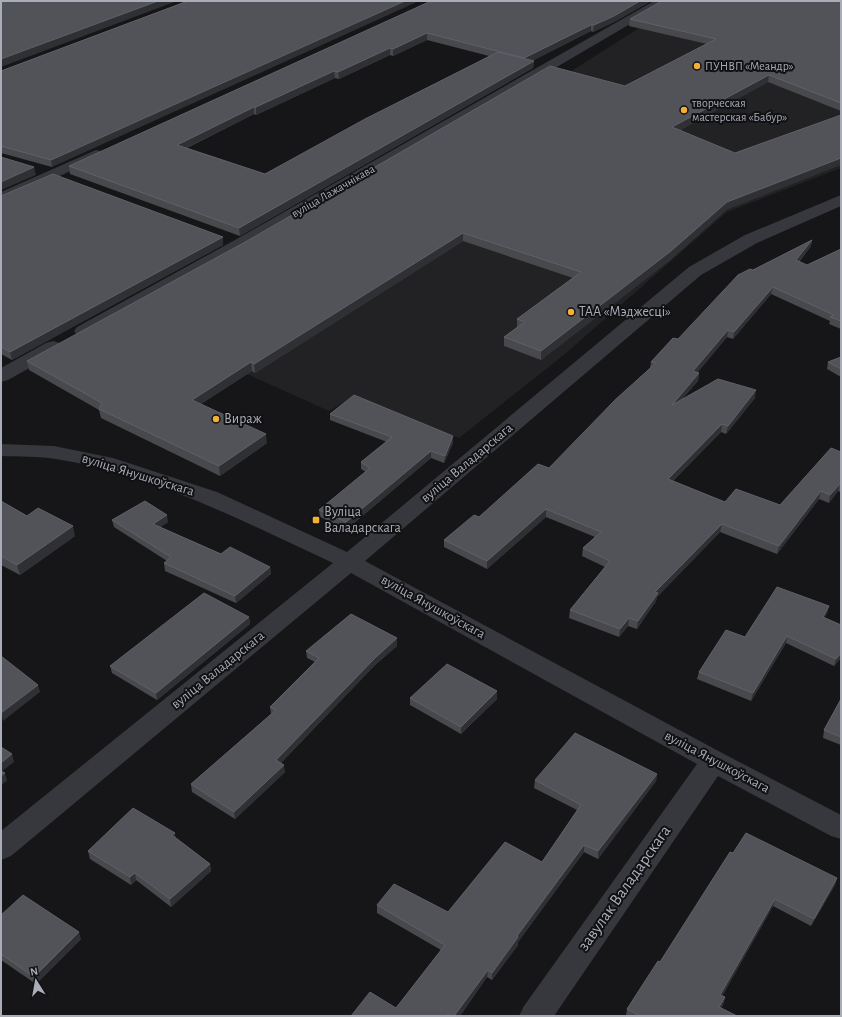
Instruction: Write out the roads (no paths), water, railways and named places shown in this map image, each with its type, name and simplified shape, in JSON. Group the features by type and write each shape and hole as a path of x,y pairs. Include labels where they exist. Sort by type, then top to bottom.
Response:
{"street":[{"name":"вуліца Лажачнікава","path":"1,376 241,244 662,1"},
{"path":"1,198 110,148"},
{"path":"31,167 74,182"},
{"name":"вуліца Валадарскага","path":"1,848 349,562 695,272 751,239 841,200"},
{"path":"219,236 241,244"},
{"name":"вуліца Янушкоўскага","path":"1,450 54,452 106,462 208,497 349,562 841,828"},
{"name":"завулак Валадарскага","path":"535,1016 714,760"}],"place":[{"name":"ПУНВП «Меандр»","path":"697,66"},
{"name":"творческая мастерская «Бабур»","path":"684,110"},
{"name":"ТАА «Мэджесці»","path":"571,312"},
{"name":"Вираж","path":"216,419"},
{"name":"Вуліца Валадарскага","path":"316,520"}]}
